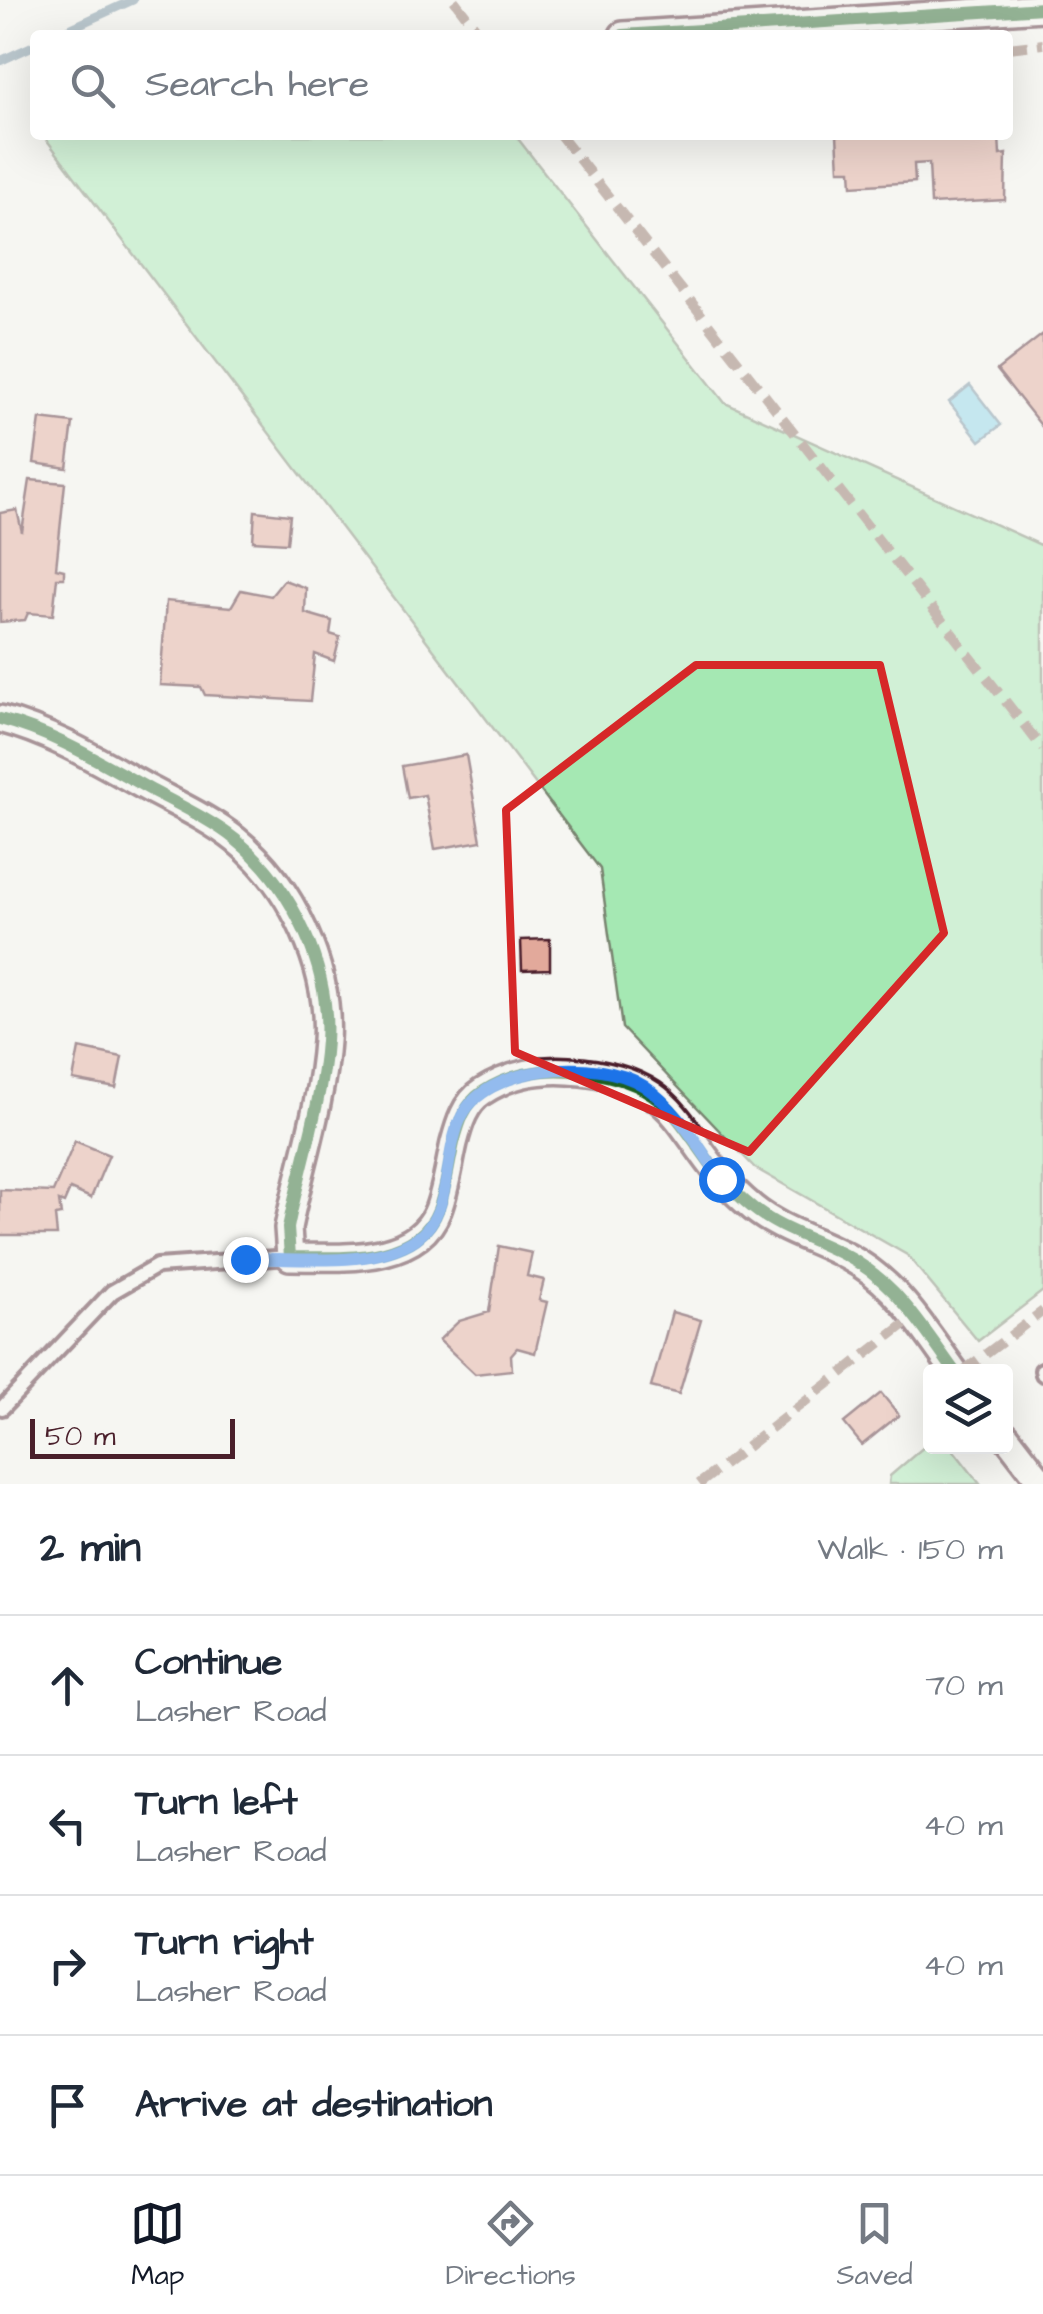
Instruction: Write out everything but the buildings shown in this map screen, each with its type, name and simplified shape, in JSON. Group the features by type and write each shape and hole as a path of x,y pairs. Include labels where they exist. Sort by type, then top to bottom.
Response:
{"street":[{"path":"702,30 1043,8"},
{"path":"0,719 44,732 236,840 280,886 310,943 325,1006 326,1043 288,1228 290,1257 392,1251 420,1237 438,1212 460,1120 479,1094 511,1077 543,1070 612,1074 641,1084 672,1110 721,1179 756,1211 860,1264 884,1283 949,1364"},
{"path":"1013,1445 1043,1484"}],"lane":[{"path":"2,1408 112,1292 158,1266 290,1257"}],"highlighted area":[{"path":"696,665 880,665 944,933 749,1152 515,1052 506,810"}],"green space":[{"path":"47,140 519,140 725,403 1043,546 1043,1291 978,1341 907,1255 755,1168 622,1028 600,869"},
{"path":"923,1448 923,1454 956,1454 980,1484 889,1484 890,1476"}],"water":[{"path":"970,385 1001,425 980,441 949,402"}],"waterway":[{"path":"67,30 133,0"},
{"path":"0,61 30,47"}],"marked path":[{"path":"454,0 477,30"},
{"path":"1013,47 1043,44"},
{"path":"564,140 1043,749"},
{"path":"973,1364 1043,1311"},
{"path":"699,1484 914,1317"}],"cycle path":[{"path":"701,30 1043,8"},
{"path":"0,719 77,750 216,826 256,859 290,904 314,958 326,1014 324,1064 288,1228 290,1257 352,1257 395,1249 413,1241 428,1228 438,1210 464,1115 471,1102 492,1086 513,1077 546,1071 609,1077 638,1087 660,1101 727,1184 753,1208 874,1274 912,1314 949,1364"}],"route":[{"path":"245,1259 337,1258 392,1251 420,1237 438,1212 460,1120 479,1094 511,1077 543,1070 612,1074 641,1084 672,1110 721,1179"}]}
